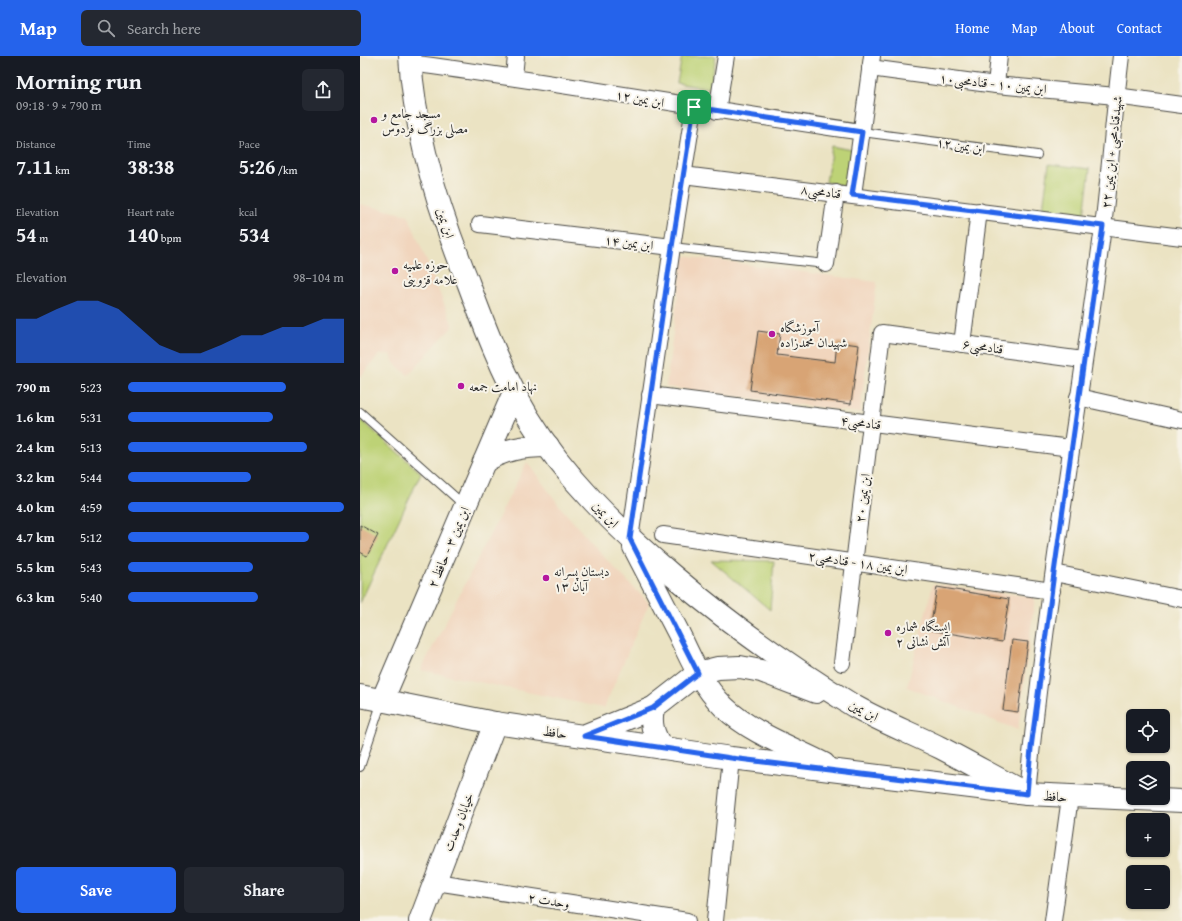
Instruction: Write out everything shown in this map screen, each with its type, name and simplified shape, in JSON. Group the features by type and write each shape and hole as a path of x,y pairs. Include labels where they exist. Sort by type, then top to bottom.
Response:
{"main road":[{"name":"ابن یمین","path":"410,59 423,148 448,234 514,392 529,419 579,485 630,539 709,606 737,627 856,707 941,748 1027,794"},
{"name":"ابن یمین ۳ - حافظ ۲","path":"382,701 514,392"},
{"path":"484,462 499,452 514,448 548,446"},
{"path":"630,539 698,673 711,693 724,707 739,719 757,730 838,771"},
{"path":"584,736 653,708 698,673 725,668 740,667 761,671 856,707"},
{"name":"حافظ","path":"360,696 495,723 731,758 1027,794 1182,801"},
{"path":"653,708 651,720 653,733 662,748"},
{"name":"خیابان وحدت","path":"420,921 495,723"}],"street":[{"path":"514,77 516,56"},
{"path":"717,111 726,56"},
{"path":"996,85 999,56"},
{"name":"شهیدقنادمحبی + ابن یمین ۲۲","path":"1027,794 1031,748 1054,573 1103,226 1121,56"},
{"name":"ابن یمین ۱۲","path":"410,59 717,111 862,132"},
{"path":"852,195 871,62"},
{"name":"ابن یمین ۱۰ - قنادمحبی۱۰","path":"871,62 996,85 1116,96 1182,104"},
{"path":"630,539 682,175 694,107"},
{"name":"قنادمحبی۸","path":"682,175 1182,237"},
{"path":"826,264 836,193"},
{"path":"962,344 979,211"},
{"name":"ابن یمین ۱۴","path":"480,224 672,247"},
{"name":"قنادمحبی۶","path":"882,333 1083,360"},
{"name":"ابن یمین ۲۰","path":"842,663 882,333"},
{"name":"قنادمحبی۴","path":"650,395 1071,448"},
{"path":"1078,397 1182,420"},
{"name":"ابن یمین ۱۸ - قنادمحبی۲","path":"663,535 1052,591"},
{"path":"1054,573 1182,599"},
{"path":"715,921 731,758"},
{"path":"1053,921 1070,797"},
{"name":"وحدت ۲","path":"436,882 687,921"}],"lane":[{"name":"ابن یمین ۱۲","path":"862,132 1037,156"},
{"name":"ابن یمین ۱۴","path":"672,247 826,264"},
{"path":"360,412 466,506"},
{"path":"360,766 382,701"}],"shaded area":[{"name":"حوزه علمیه علامه قزوینی","path":"360,204 408,215 453,326 408,375 394,363 391,354 379,355 360,377"},
{"name":"آموزشگاه شهیدان محمدزاده","path":"683,256 877,282 860,413 666,387"},
{"name":"دبستان پسرانه ۱۳ آبان","path":"527,462 562,509 600,553 649,603 604,708 421,670"},
{"path":"933,584 1035,597 1018,730 907,687"}],"green space":[{"path":"682,56 716,56 710,89 677,83"},
{"path":"832,146 852,150 846,186 826,182"},
{"path":"1049,164 1090,169 1084,215 1043,209"},
{"path":"360,419 421,473 360,603"},
{"path":"711,560 774,561 770,610"}],"building":[{"path":"758,331 780,334 777,355 835,362 837,342 859,345 851,404 750,390"},
{"path":"360,525 378,535 367,556 360,552"},
{"path":"937,587 1009,599 1002,642 930,630"},
{"path":"1012,640 1028,642 1018,712 1003,710"}],"place":[{"name":"مسجد جامع و مصلی بزرگ فردوس","path":"374,120"},
{"name":"حوزه علمیه علامه قزوینی","path":"395,271"},
{"name":"آموزشگاه شهیدان محمدزاده","path":"772,334"},
{"name":"نهاد امامت جمعه","path":"461,386"},
{"name":"دبستان پسرانه ۱۳ آبان","path":"546,578"},
{"name":"ایستگاه شماره ۲ آتش نشانی","path":"888,633"}],"route":[{"path":"694,107 862,132 852,195 1103,226 1054,573 1031,748 1027,794 731,758 584,736 610,727 653,708 698,673 630,539 682,175 694,107"}]}
